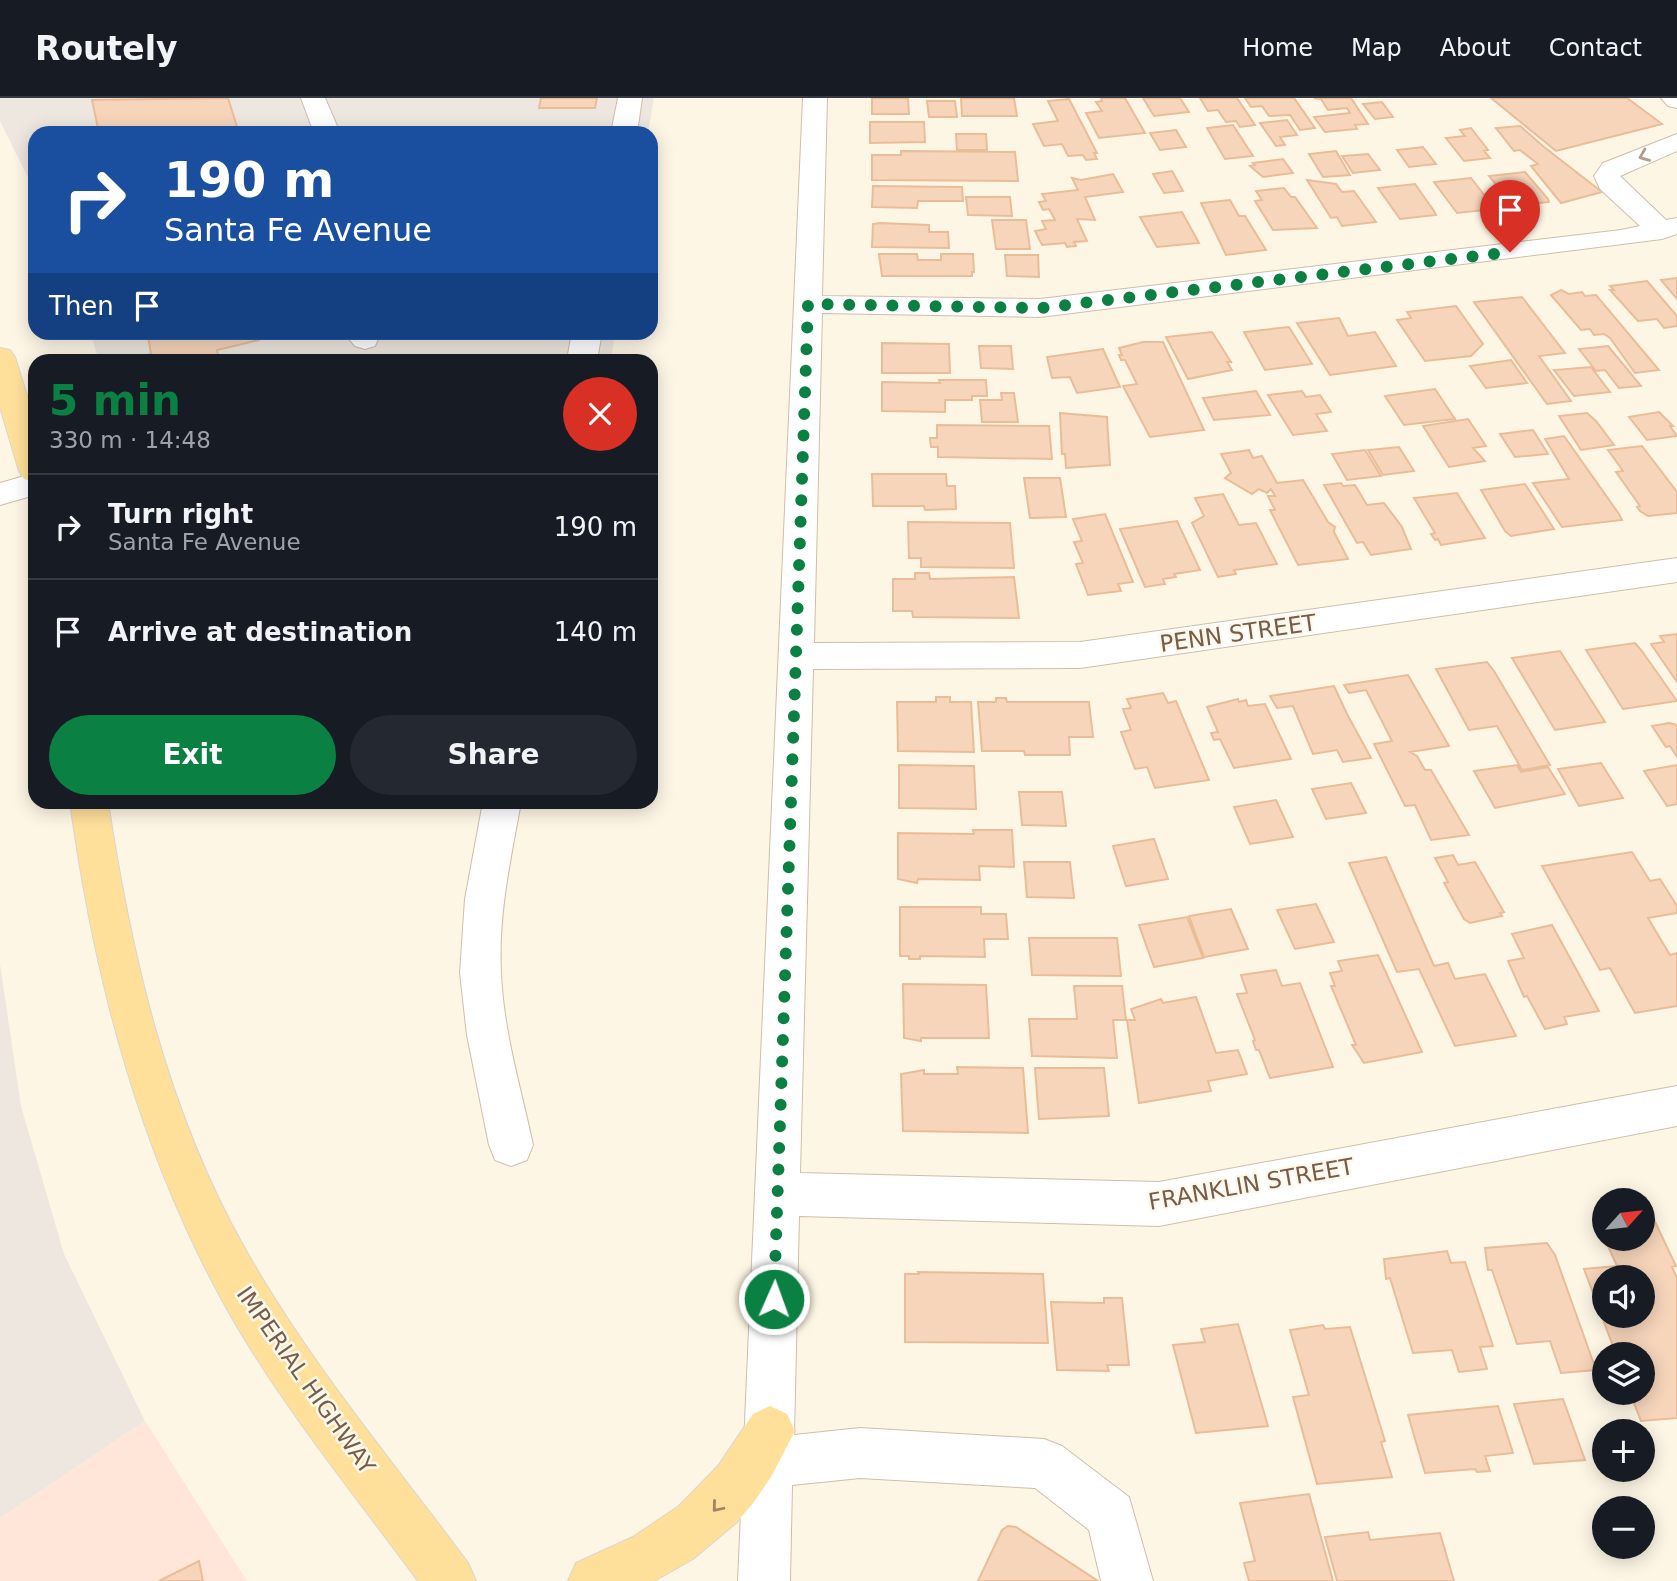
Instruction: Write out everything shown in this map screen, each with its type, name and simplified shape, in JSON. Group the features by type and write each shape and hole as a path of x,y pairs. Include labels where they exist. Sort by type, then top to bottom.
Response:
{"main road":[{"path":"0,357 28,448"},
{"name":"IMPERIAL HIGHWAY","path":"90,809 124,994 170,1140 226,1261 283,1354 450,1581"},
{"path":"594,1581 642,1562 672,1545 709,1516 756,1456 769,1446"}],"street":[{"path":"313,98 324,126"},
{"path":"625,126 630,98"},
{"path":"764,1581 815,98"},
{"path":"1673,228 1609,183 1607,176 1612,169 1677,142"},
{"path":"808,304 1041,308 1607,240 1673,228"},
{"path":"0,494 28,486"},
{"name":"PENN STREET","path":"796,656 1080,655 1677,570"},
{"path":"501,809 485,895 481,945 482,997 511,1145"},
{"name":"FRANKLIN STREET","path":"777,1194 1159,1203 1677,1106"},
{"path":"769,1446 1044,1464 1111,1515 1126,1581"}],"shaded area":[{"path":"0,98 654,98 649,126 28,126 28,178 0,121"},
{"path":"92,340 614,340 612,354 97,354"},
{"path":"0,964 21,1106 64,1254 145,1421 0,1518"},
{"path":"145,1421 247,1581 0,1581 0,1518"}],"building":[{"path":"228,98 237,126 98,126 92,100"},
{"path":"541,98 597,98 595,108 539,108"},
{"path":"872,98 908,98 909,114 872,114"},
{"path":"961,98 1014,98 1017,116 962,116"},
{"path":"1101,98 1125,98 1145,133 1099,138 1086,113 1102,111 1096,102 1102,101"},
{"path":"1143,98 1180,98 1189,112 1154,116"},
{"path":"1200,98 1237,98 1255,125 1240,127 1236,121 1226,122 1218,110 1208,111"},
{"path":"1245,98 1294,98 1315,128 1300,130 1290,115 1269,116 1262,106 1251,107"},
{"path":"1314,98 1351,98 1368,124 1355,125 1357,129 1325,132 1314,117 1350,113 1347,108 1328,110 1321,99"},
{"path":"1491,98 1627,98 1662,124 1556,151"},
{"path":"1069,99 1097,153 1094,153 1097,159 1086,160 1083,155 1068,156 1062,144 1044,146 1033,124 1058,121 1048,101"},
{"path":"927,101 955,101 957,117 929,117"},
{"path":"1382,102 1393,117 1375,119 1363,104"},
{"path":"1287,120 1297,135 1280,137 1285,145 1276,146 1260,123"},
{"path":"870,122 924,122 925,142 870,143"},
{"path":"1233,125 1253,156 1225,159 1207,128"},
{"path":"1520,126 1602,192 1561,203 1531,166 1538,164 1520,150 1514,151 1496,128"},
{"path":"1471,128 1488,150 1484,151 1490,158 1464,161 1446,138 1465,136 1460,130"},
{"path":"1176,130 1186,147 1160,150 1150,133"},
{"path":"956,134 986,134 987,150 957,150"},
{"path":"1423,147 1436,164 1409,167 1397,150"},
{"path":"901,151 1015,152 1018,181 872,180 872,155 901,155"},
{"path":"1336,151 1350,175 1323,177 1309,154"},
{"path":"1368,154 1380,170 1353,173 1342,156"},
{"path":"1283,159 1293,173 1263,177 1250,166 1255,165 1253,163"},
{"path":"1172,171 1183,191 1164,193 1153,174"},
{"path":"1525,172 1549,202 1514,206 1489,176"},
{"path":"1113,174 1123,192 1085,197 1095,220 1077,219 1087,241 1074,242 1076,246 1067,247 1065,243 1042,245 1035,231 1046,229 1042,221 1055,220 1049,209 1043,210 1039,202 1046,201 1042,194 1078,190 1072,178 1081,180"},
{"path":"1471,178 1495,209 1457,213 1434,182"},
{"path":"1307,180 1336,184 1342,192 1354,191 1376,222 1342,226 1337,217 1331,218"},
{"path":"1415,184 1436,215 1400,219 1378,188"},
{"path":"873,186 962,187 963,201 918,201 917,208 872,207"},
{"path":"1284,188 1291,197 1295,197 1317,228 1273,230 1255,201 1262,200 1256,191"},
{"path":"966,197 1010,197 1012,216 968,215"},
{"path":"1230,200 1239,216 1245,216 1266,250 1226,255 1201,203"},
{"path":"1182,212 1199,243 1157,247 1140,217"},
{"path":"992,220 1026,220 1030,249 996,249"},
{"path":"873,224 929,225 929,232 948,232 949,248 872,247"},
{"path":"879,254 917,254 918,260 941,260 941,254 973,254 974,272 972,276 882,276"},
{"path":"1005,255 1038,255 1039,277 1007,276"},
{"path":"1677,278 1677,299 1661,280"},
{"path":"1647,281 1677,316 1677,326 1664,328 1657,319 1638,321 1610,290 1614,290 1610,286"},
{"path":"1561,290 1569,294 1582,292 1585,296 1596,295 1659,370 1635,373 1610,338 1604,334 1594,335 1590,329 1581,330 1551,295"},
{"path":"1522,297 1565,353 1539,356 1571,401 1547,404 1474,302"},
{"path":"1456,306 1483,344 1471,356 1425,361 1397,320 1411,318 1407,312"},
{"path":"1339,318 1348,336 1375,332 1396,366 1330,375 1297,323"},
{"path":"1289,327 1312,364 1265,370 1244,332"},
{"path":"1212,332 1231,362 1227,362 1232,370 1188,379 1166,337"},
{"path":"149,340 259,340 217,350 218,354 151,354"},
{"path":"1143,342 1163,342 1204,430 1150,437 1123,386 1137,384 1125,360 1121,360 1119,355 1122,355 1119,348"},
{"path":"882,343 949,344 950,373 882,373"},
{"path":"979,346 1011,346 1013,369 981,368"},
{"path":"1608,346 1641,386 1619,388 1605,370 1596,371 1579,349"},
{"path":"1103,349 1120,387 1077,393 1070,377 1052,378 1047,357"},
{"path":"1511,360 1527,383 1486,388 1470,366"},
{"path":"1591,367 1610,392 1574,396 1554,370"},
{"path":"939,380 986,380 987,396 972,396 972,400 945,400 945,412 882,411 882,382 940,383"},
{"path":"1435,389 1455,419 1404,425 1385,396"},
{"path":"1256,391 1270,415 1214,420 1203,398"},
{"path":"1302,391 1306,397 1320,395 1331,412 1316,414 1327,431 1293,435 1268,395"},
{"path":"1001,393 1014,393 1018,422 982,422 980,400 1002,400"},
{"path":"1659,412 1673,426 1670,426 1677,436 1647,440 1629,417"},
{"path":"1060,413 1107,417 1110,465 1066,468 1065,454 1062,454"},
{"path":"1587,413 1614,445 1581,450 1559,416"},
{"path":"1468,419 1486,446 1473,448 1485,461 1449,467 1423,426"},
{"path":"937,425 1049,426 1052,459 938,457 938,447 931,447 930,438 937,438"},
{"path":"1533,430 1548,454 1515,457 1500,434"},
{"path":"1564,436 1622,520 1562,527 1533,483 1569,479 1545,439"},
{"path":"1642,446 1677,492 1677,513 1648,516 1640,511 1637,507 1640,506 1616,472 1623,471 1608,450"},
{"path":"1399,447 1414,471 1383,475 1368,450"},
{"path":"1249,450 1253,458 1262,456 1277,483 1303,480 1328,522 1335,527 1334,532 1348,559 1298,565 1270,510 1275,510 1268,496 1275,496 1271,489 1267,493 1259,489 1252,494 1225,478 1231,473 1221,454"},
{"path":"1365,450 1381,476 1347,480 1332,454"},
{"path":"872,474 946,474 947,486 955,486 956,509 925,510 924,506 873,506"},
{"path":"1024,478 1060,478 1066,517 1030,518"},
{"path":"1341,483 1343,486 1355,485 1367,505 1384,503 1402,527 1411,549 1371,555 1363,542 1357,543 1324,485"},
{"path":"1525,484 1554,529 1511,536 1505,531 1481,490"},
{"path":"1457,493 1485,538 1441,545 1431,534 1435,533 1414,498"},
{"path":"1223,494 1239,525 1256,523 1277,564 1234,570 1236,574 1218,577 1192,523 1204,516 1195,498"},
{"path":"1105,514 1133,582 1118,584 1121,591 1088,595 1076,564 1083,563 1074,542 1082,541 1073,519"},
{"path":"1177,521 1200,570 1174,574 1176,577 1163,579 1165,584 1145,587 1120,529"},
{"path":"908,522 1010,523 1014,568 921,567 921,558 909,558"},
{"path":"915,573 929,573 930,579 1014,577 1019,618 913,617 912,611 893,611 893,579 915,579"},
{"path":"1677,634 1677,682 1651,644 1664,642 1660,636"},
{"path":"1635,643 1677,701 1623,709 1586,650"},
{"path":"1560,651 1605,722 1555,730 1512,658"},
{"path":"1487,662 1550,765 1522,770 1497,726 1469,730 1436,669"},
{"path":"1408,675 1449,746 1410,752 1417,756 1425,770 1431,770 1469,835 1431,840 1415,805 1405,806 1374,744 1392,741 1366,690 1349,693 1344,685"},
{"path":"1334,686 1371,758 1343,762 1337,750 1313,754 1293,706 1277,708 1270,696"},
{"path":"1163,693 1168,703 1176,701 1209,780 1155,788 1147,767 1135,769 1121,732 1131,730 1123,709 1131,708 1127,699"},
{"path":"936,697 950,697 950,702 971,702 974,752 898,751 897,702 936,702"},
{"path":"996,698 1006,698 1007,702 1089,702 1093,737 1069,737 1070,755 982,751 978,702 996,702"},
{"path":"1238,699 1239,702 1246,700 1248,706 1265,704 1291,759 1234,768 1220,739 1214,740 1211,733 1218,732 1207,707"},
{"path":"1669,723 1677,725 1677,757 1670,746 1666,747 1652,726"},
{"path":"1601,763 1623,798 1579,806 1558,769"},
{"path":"899,765 974,766 976,809 899,808"},
{"path":"1517,765 1521,772 1548,767 1565,794 1495,808 1474,771"},
{"path":"1677,765 1677,804 1667,806 1644,771"},
{"path":"1351,783 1366,813 1326,819 1312,789"},
{"path":"1019,792 1062,792 1066,826 1022,825"},
{"path":"1276,800 1293,837 1250,844 1234,807"},
{"path":"973,830 1012,830 1014,867 979,866 980,880 918,879 917,883 898,879 898,833 974,834"},
{"path":"1154,839 1168,879 1126,886 1113,846"},
{"path":"1632,852 1650,881 1660,879 1677,906 1677,913 1648,918 1670,955 1677,953 1677,1006 1635,1013 1610,968 1600,970 1542,866"},
{"path":"1453,855 1458,865 1475,862 1504,912 1500,913 1502,916 1470,923 1464,919 1444,883 1448,882 1435,858"},
{"path":"1386,857 1434,966 1448,963 1455,979 1485,974 1516,1036 1455,1046 1419,969 1397,972 1349,863"},
{"path":"1024,862 1070,862 1074,898 1027,897"},
{"path":"1316,904 1334,942 1295,949 1277,910"},
{"path":"900,907 981,907 981,914 1006,914 1008,939 984,939 985,957 920,956 920,959 909,959 909,956 900,956"},
{"path":"1231,909 1248,949 1204,957 1189,916"},
{"path":"1187,917 1203,958 1154,967 1139,925"},
{"path":"1552,925 1599,1011 1564,1017 1567,1024 1545,1029 1527,996 1524,997 1508,961 1524,958 1512,934"},
{"path":"1029,938 1117,938 1121,976 1032,975"},
{"path":"1378,955 1422,1052 1364,1063 1352,1045 1356,1045 1331,986 1335,986 1330,973 1342,971 1338,961"},
{"path":"1276,970 1282,986 1300,983 1333,1067 1270,1078 1259,1050 1256,1050 1255,1040 1237,994 1247,993 1241,975"},
{"path":"903,984 986,985 989,1038 921,1038 921,1041 904,1038"},
{"path":"1074,986 1122,986 1126,1020 1113,1020 1117,1058 1032,1056 1029,1019 1077,1019"},
{"path":"1196,997 1216,1053 1238,1050 1247,1074 1208,1081 1211,1091 1139,1103 1127,1020 1135,1020 1131,1009 1161,999 1163,1003"},
{"path":"957,1067 1023,1068 1028,1133 903,1131 901,1074 924,1070 924,1074 958,1074"},
{"path":"1035,1068 1104,1068 1109,1116 1039,1119"},
{"path":"1656,1224 1676,1266 1672,1267 1677,1278 1677,1418 1640,1419 1635,1405 1655,1405 1655,1342 1611,1342 1606,1328 1655,1328 1655,1265 1617,1265 1610,1251 1656,1251"},
{"path":"1547,1243 1555,1255 1592,1359 1592,1370 1561,1373 1550,1341 1517,1344 1492,1270 1488,1270 1485,1248"},
{"path":"1447,1251 1451,1263 1465,1262 1493,1346 1480,1347 1487,1369 1459,1372 1452,1350 1413,1353 1390,1278 1386,1279 1384,1259"},
{"path":"1592,1268 1592,1290 1584,1269"},
{"path":"918,1272 1043,1274 1048,1343 905,1342 905,1274 919,1274"},
{"path":"1104,1298 1122,1298 1129,1365 1107,1365 1109,1371 1057,1370 1051,1302 1104,1303"},
{"path":"1238,1324 1268,1426 1196,1433 1173,1345 1205,1342 1201,1329"},
{"path":"1323,1325 1325,1329 1350,1327 1385,1441 1381,1442 1392,1477 1317,1484 1293,1397 1309,1395 1290,1330"},
{"path":"1563,1399 1585,1460 1534,1464 1514,1404"},
{"path":"1498,1406 1513,1453 1485,1456 1490,1471 1477,1472 1475,1469 1425,1473 1408,1415"},
{"path":"1309,1494 1333,1581 1249,1581 1244,1563 1255,1561 1240,1503"},
{"path":"1008,1526 1016,1527 1098,1581 978,1581 1002,1530"},
{"path":"1368,1532 1370,1540 1440,1533 1454,1581 1337,1581 1325,1537"},
{"path":"199,1561 203,1581 159,1581"}],"route":[{"path":"774,1299 808,304 1041,308 1510,252"}]}
